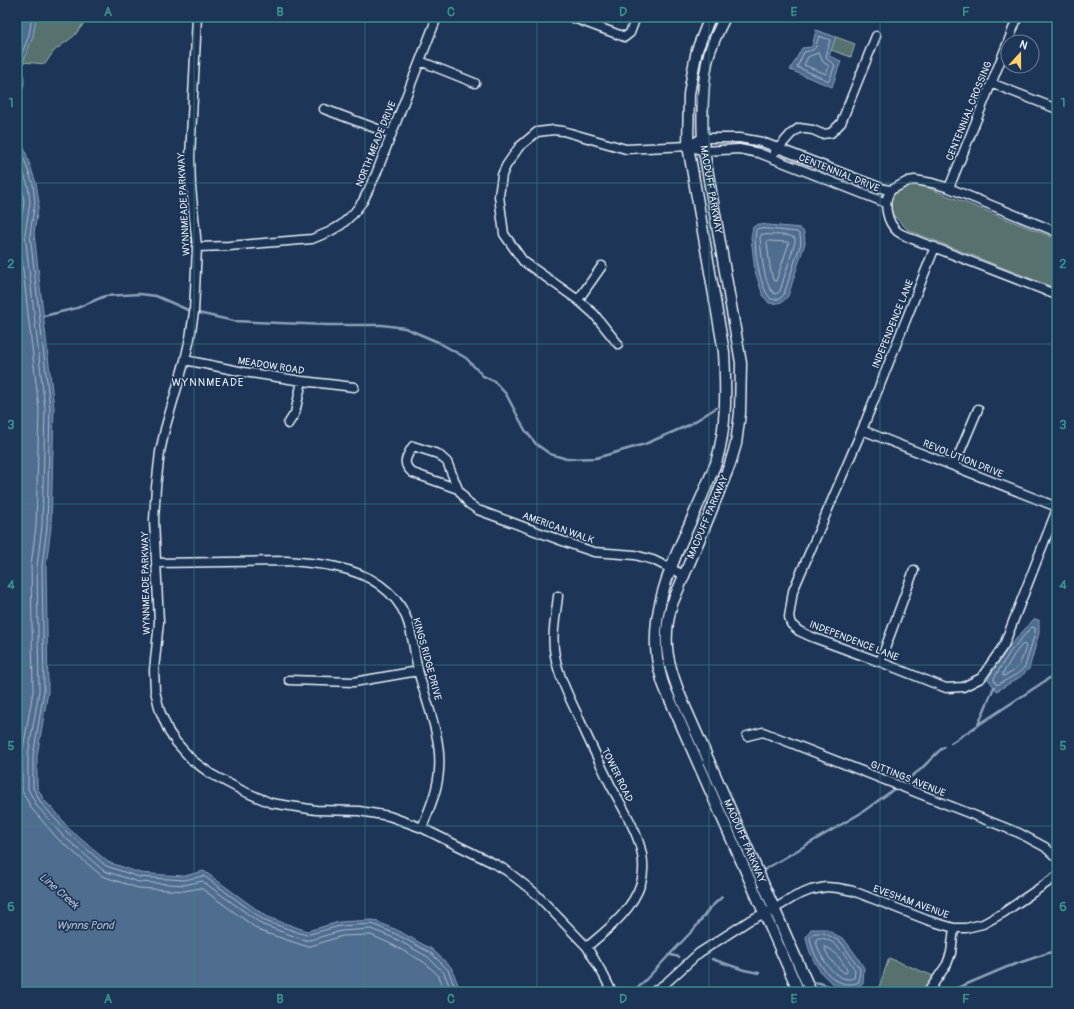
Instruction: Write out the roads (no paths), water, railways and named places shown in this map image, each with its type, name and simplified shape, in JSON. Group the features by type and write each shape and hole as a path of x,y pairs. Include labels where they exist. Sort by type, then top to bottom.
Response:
{"street":[{"name":"WYNNMEADE PARKWAY","path":"197,17 190,164 197,247 194,312 185,360 165,429 160,452 155,500 159,622 154,670 154,691 156,702 169,732 192,760 211,774 232,786 271,803 316,810 359,812 389,816 422,828 482,857 507,871 534,893 587,947 612,992"},
{"name":"NORTH MEADE DRIVE","path":"197,247 229,246 312,239 341,225 353,214 363,201 376,174 437,17"},
{"path":"571,17 626,37 630,33 636,17"},
{"name":"MACDUFF PARKWAY","path":"710,17 697,50 692,70 689,94 688,146 724,352 726,384 725,413 721,442 715,464 661,595 657,617 657,649 660,676 672,704 769,911 811,992"},
{"name":"MACDUFF PARKWAY","path":"721,18 709,55 705,74 702,138 741,363 740,413 736,444 730,464 684,574 668,617 667,653 671,672 769,911 772,934 799,992"},
{"name":"CENTENNIAL CROSSING","path":"1011,34 1016,22"},
{"path":"772,158 777,149 799,128 813,130 822,134 831,133 841,123 876,36"},
{"path":"420,61 475,83"},
{"name":"CENTENNIAL CROSSING","path":"949,188 1000,61"},
{"path":"991,83 1057,109"},
{"path":"324,109 391,134"},
{"path":"618,344 594,314 578,300 523,261 504,234 499,209 499,186 502,175 512,155 537,132 554,130 626,149 688,146 702,138"},
{"name":"CENTENNIAL DRIVE","path":"702,138 740,138 762,142 777,149 891,190 908,181 915,180 949,188 1057,232"},
{"name":"CENTENNIAL DRIVE","path":"688,146 704,151 739,150 759,153 886,203 888,216 898,232 1057,295"},
{"path":"886,203 888,193 891,190"},
{"name":"INDEPENDENCE LANE","path":"935,247 862,430 793,591 789,616 792,624 799,631 812,637 946,688 964,687 981,678 1004,645 1057,508"},
{"path":"578,300 602,266"},
{"name":"MEADOW ROAD","path":"185,360 244,372 302,381 354,386"},
{"path":"288,424 295,413 302,381"},
{"path":"954,466 978,409"},
{"name":"REVOLUTION DRIVE","path":"862,430 1057,508"},
{"name":"AMERICAN WALK","path":"458,489 413,473 408,469 405,465 406,457 413,446 438,454 447,462 458,489 469,504 478,510 594,552 647,558 684,574"},
{"name":"KINGS RIDGE DRIVE","path":"156,563 287,560 308,562 349,571 369,578 388,592 401,607 406,617 418,671 438,742 439,770 437,783 422,828"},
{"path":"880,662 914,570"},
{"name":"TOWER ROAD","path":"558,596 553,636 555,656 560,673 585,732 636,837 642,860 640,883 630,906 623,915 587,947"},
{"path":"289,680 354,682 418,671"},
{"name":"GITTINGS AVENUE","path":"747,736 762,732 1019,833 1045,847 1057,858"},
{"name":"EVESHAM AVENUE","path":"653,992 666,983 699,954 750,920 796,896 811,890 826,887 853,891 908,914 954,928 966,928 984,924 1003,913 1057,876"},
{"path":"928,992 947,964 951,953 954,928"}],"water":[{"name":"Wynns Pond","path":"17,17 36,17 33,36 23,62 24,84 18,109 19,133 36,183 39,202 34,233 54,408 51,527 46,566 48,692 37,756 37,787 44,800 57,813 68,828 108,862 140,873 184,876 204,871 267,917 307,931 339,922 373,920 397,930 433,950 451,967 461,992 17,992"},
{"path":"816,30 836,37 829,56 841,61 832,87 790,70 802,48 812,47"},
{"path":"758,224 800,228 804,232 805,243 788,296 780,302 769,303 763,296 755,271 751,237 753,227"},
{"path":"1034,619 1039,620 1039,633 1029,669 1020,677 997,691 988,679 1007,649"},
{"path":"811,929 825,929 844,939 864,968 863,984 852,988 842,987 834,984 820,971 811,954 806,937"}],"waterway":[{"path":"44,316 77,308 105,296 140,294 156,296 188,310"},
{"path":"198,313 234,321 327,325 382,325 405,328 438,342 466,358 483,376 494,381 506,394 525,430 536,444 550,454 567,459 596,458 645,444 689,425 716,408"},
{"path":"951,743 1057,673"},
{"path":"978,725 994,687"},
{"path":"905,781 920,770 944,747"},
{"path":"762,871 861,813 893,790"},
{"path":"634,992 695,928 709,909 722,897"},
{"path":"948,992 1007,967 1057,950"},
{"path":"671,955 679,957"},
{"path":"712,959 744,970 759,973"},
{"path":"811,982 820,983 844,992"}],"district":[{"name":"WYNNMEADE","path":"208,382"}],"water label":[{"name":"Line Creek","path":"59,891"}]}
